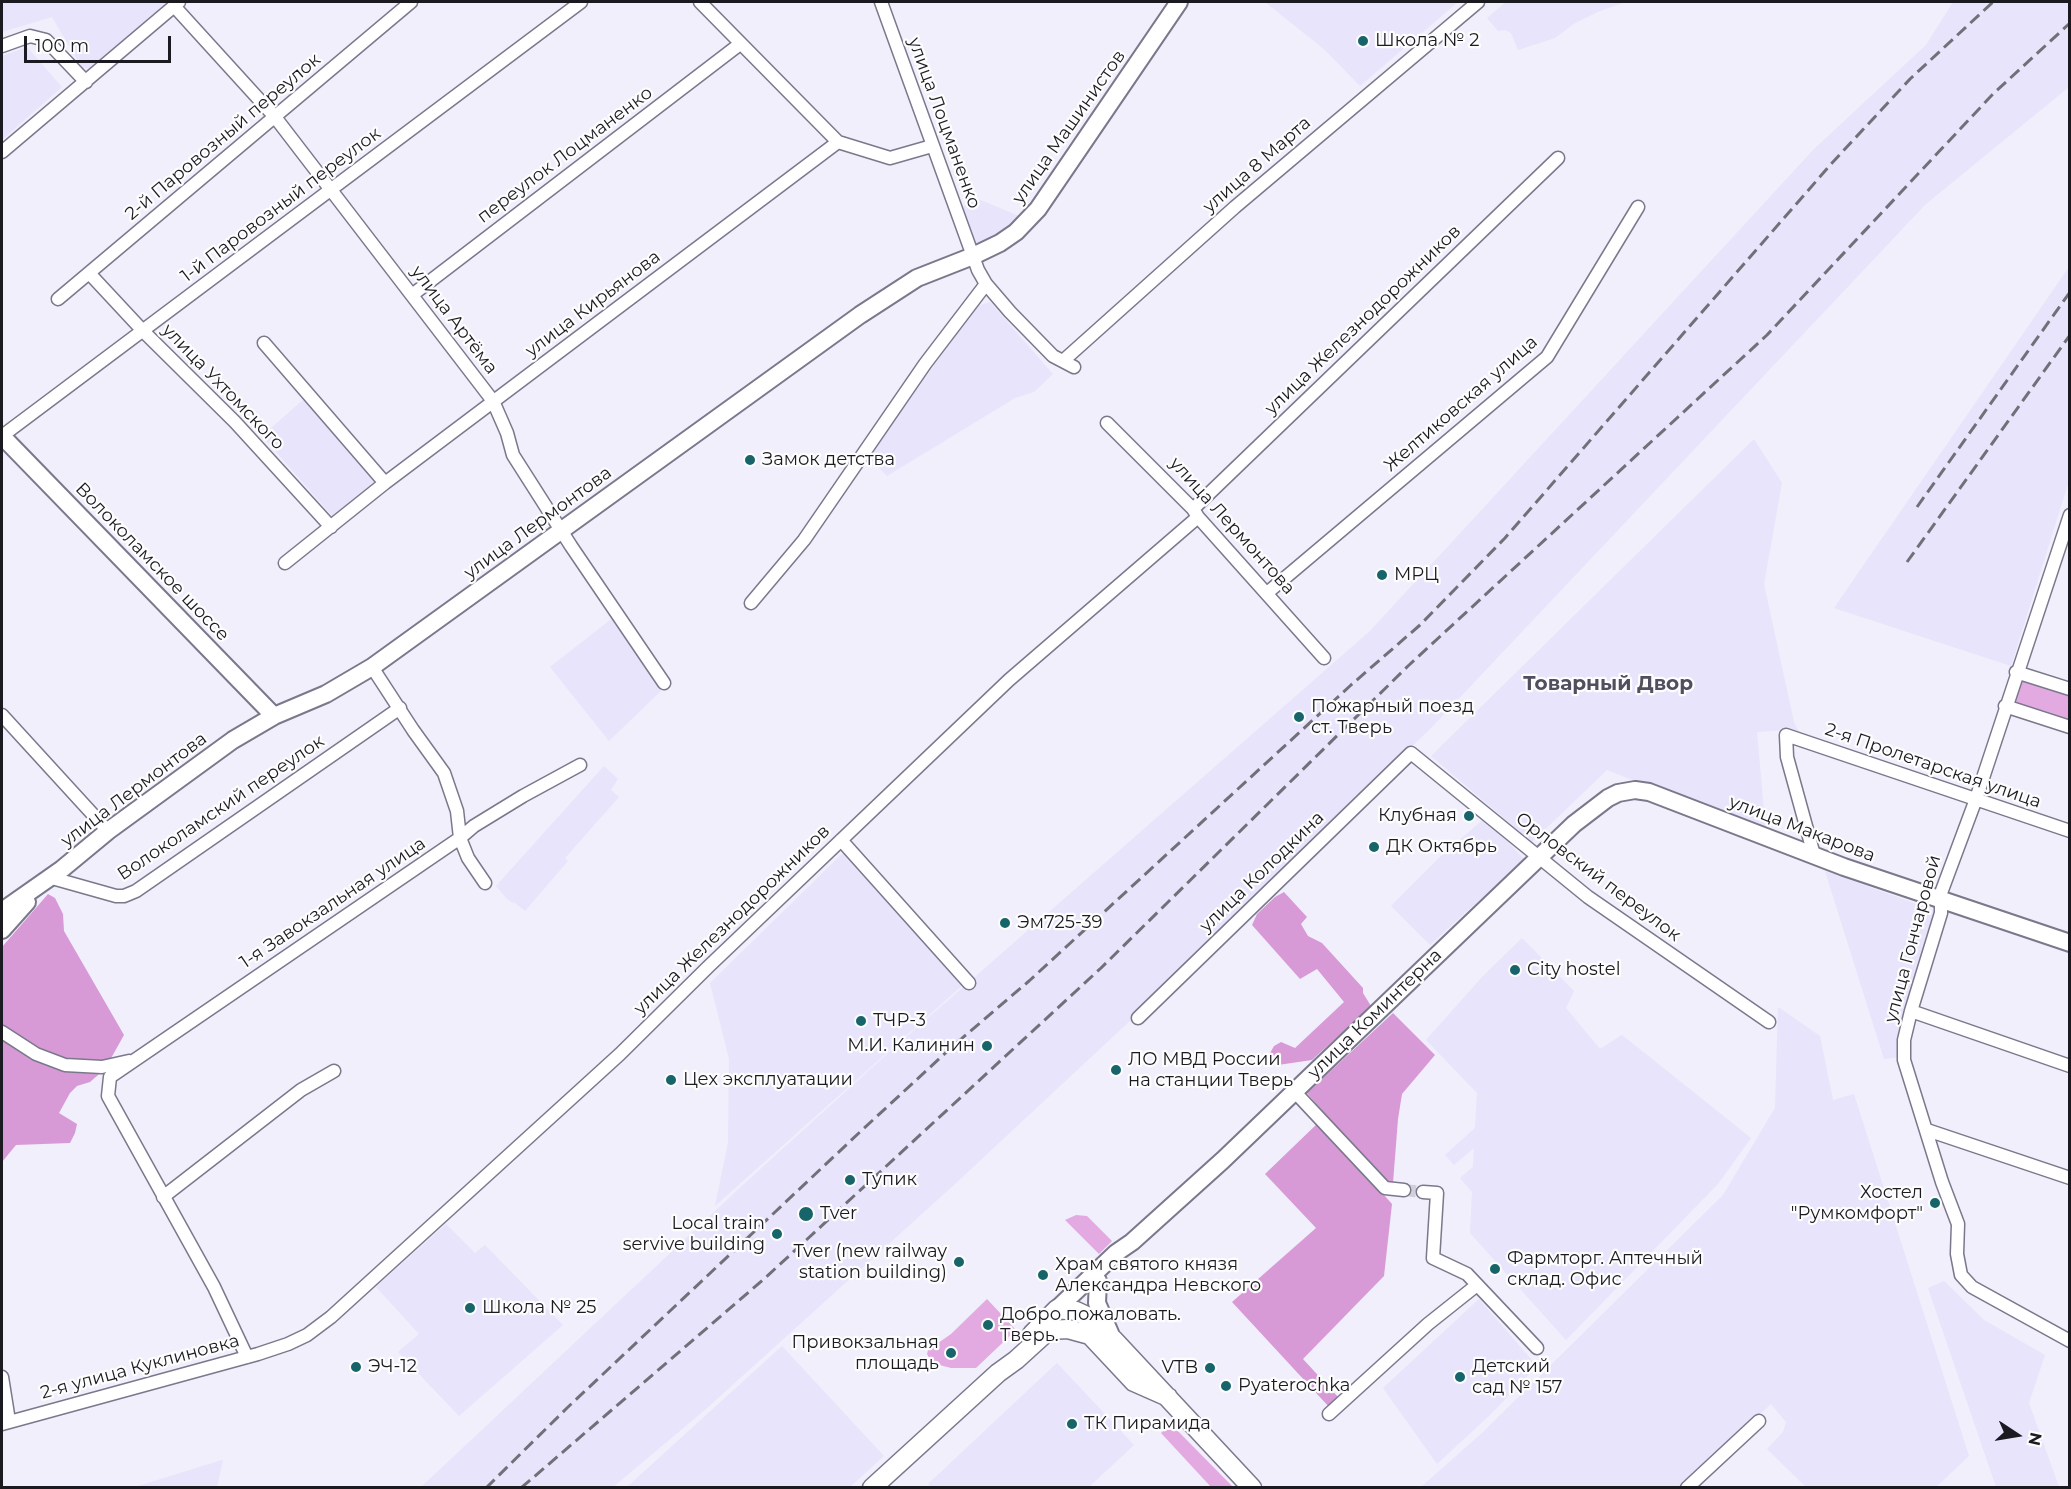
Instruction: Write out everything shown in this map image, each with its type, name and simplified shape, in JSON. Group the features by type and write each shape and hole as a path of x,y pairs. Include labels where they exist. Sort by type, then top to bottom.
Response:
{"main road":[{"name":"улица Машинистов","path":"973,256 1011,236 1034,214 1179,2"},
{"name":"улица Лермонтова","path":"2,911 57,873 108,831 233,740 274,716 326,694 372,667 879,302 917,278 973,256"},
{"name":"Волоколамское шоссе","path":"2,436 274,716"},
{"name":"улица Макарова","path":"1539,858 1574,824 1608,798 1621,792 1635,790 1650,792 1814,855 2070,943"},
{"name":"улица Коминтерна","path":"872,1488 1046,1332 1071,1308 1116,1253 1132,1242 1294,1092 1539,858"},
{"path":"2,930 57,873"},
{"path":"1092,1281 1097,1303 1113,1339"},
{"path":"1071,1308 1090,1335 1134,1382 1167,1397"},
{"path":"1071,1308 1095,1321 1252,1488"},
{"name":"улица Коминтерна","path":"998,1373 1010,1355 1071,1308"},
{"path":"1046,1332 1068,1329 1090,1335"}],"street":[{"name":"2-й Паровозный переулок","path":"58,299 411,2"},
{"name":"1-й Паровозный переулок","path":"2,436 581,2"},
{"path":"702,2 740,44 838,142 890,158 932,146"},
{"name":"улица Лоцманенко","path":"881,2 973,256"},
{"name":"улица 8 Марта","path":"986,285 1053,356 1069,364 1235,207 1478,2"},
{"name":"улица Артёма","path":"177,4 275,117 493,401 507,433 513,455 561,531 664,683"},
{"path":"2,152 177,4"},
{"path":"2,46 30,36 46,40 86,82"},
{"name":"переулок Лоцманенко","path":"412,295 740,44"},
{"name":"улица Кирьянова","path":"285,563 385,483 838,142"},
{"name":"улица Железнодорожников","path":"288,1344 307,1335 331,1317 620,1054 1009,680 1195,513 1558,158"},
{"name":"Желтиковская улица","path":"1267,593 1547,357 1638,207"},
{"path":"751,603 804,540 925,364 986,285 973,256"},
{"name":"улица Ухтомского","path":"89,273 143,331 235,422 332,526"},
{"path":"264,343 385,483"},
{"name":"улица Лермонтова","path":"1107,423 1195,513 1324,658"},
{"name":"улица Гончаровой","path":"2069,522 2016,672 1976,799 1941,892 1941,913 1911,1011 1904,1040 1904,1060 1942,1182 1958,1224 1957,1254 1961,1275 1972,1287 2070,1341"},
{"path":"372,667 444,773 457,810 460,838 468,858 484,883"},
{"path":"2016,672 2070,689"},
{"path":"2006,706 2070,727"},
{"name":"Волоколамский переулок","path":"57,873 116,896 124,896 136,891 400,708"},
{"path":"2,715 108,831"},
{"name":"2-я Пролетарская улица","path":"1814,855 1787,757 1786,735 2070,831"},
{"name":"Орловский переулок","path":"1411,753 1588,897 1769,1022"},
{"name":"улица Колодкина","path":"1138,1018 1411,753"},
{"name":"1-я Завокзальная улица","path":"163,1197 108,1096 110,1077 460,838 474,826 580,765"},
{"path":"841,840 969,983"},
{"path":"1911,1011 2070,1066"},
{"path":"2,1032 36,1054 66,1065 102,1067 132,1061"},
{"path":"247,1358 214,1287 163,1197 301,1090 334,1071"},
{"path":"1294,1092 1385,1188 1404,1190"},
{"path":"1927,1130 2070,1178"},
{"path":"1423,1192 1437,1193 1433,1258 1467,1274 1537,1348"},
{"path":"1329,1414 1428,1324 1477,1285"},
{"name":"2-я улица Куклиновка","path":"5,1423 247,1358 288,1344"},
{"path":"2,1377 5,1423"},
{"path":"1687,1488 1759,1421"}],"shaded area":[{"path":"2,2 171,2 94,69 82,68 52,17 2,32"},
{"name":"Школа № 2","path":"1265,2 1458,2 1360,86 1325,50"},
{"path":"1506,2 1626,2 1575,23 1555,38 1518,50 1511,33 1505,30 1498,31 1487,18"},
{"path":"1953,2 2069,2 2069,87 1926,204 1432,727 1162,991 955,1184 706,1409 613,1487 420,1488 746,1182 897,1045 1370,631 1814,149 1926,45"},
{"path":"27,47 62,87 2,140 2,56"},
{"path":"978,199 1019,216 1000,238 977,248 960,208"},
{"path":"2069,267 2069,481 2011,666 1834,608"},
{"path":"990,302 1053,374 1034,392 1015,398 887,476 868,457 977,306"},
{"path":"304,399 376,481 333,517 262,436"},
{"name":"Товарный Двор","path":"1754,439 1782,483 1764,584 1794,722 1799,733 1785,730 1757,732 1766,833 1607,770 1532,842 1431,756"},
{"path":"614,617 663,689 609,741 550,667"},
{"path":"2022,681 2042,683 2069,692 2069,724 2024,707 2014,700"},
{"path":"604,766 618,779 611,790 619,797 565,858 568,861 525,911 507,899 496,886"},
{"path":"1485,818 1524,859 1430,945 1391,906 1443,854"},
{"path":"844,852 964,984 715,1206 728,1143 729,1059 710,983"},
{"path":"1825,871 1936,911 1901,1057 1884,1059"},
{"path":"1284,892 1307,917 1301,924 1308,936 1322,943 1363,988 1363,993 1371,1006 1312,1060 1278,1065 1270,1053 1274,1046 1281,1042 1295,1048 1344,1002 1317,969 1300,979 1252,925 1257,914 1275,897"},
{"path":"48,894 55,898 63,914 64,931 124,1035 105,1069 90,1082 77,1086 70,1093 59,1113 77,1124 70,1143 16,1145 2,1162 2,947"},
{"path":"1522,938 1574,991 1566,1008 1600,1049 1622,1035 1751,1138 1718,1184 1566,1340 1470,1233 1472,1192 1460,1178 1473,1167 1474,1148 1454,1165 1445,1155 1475,1128 1477,1093 1426,1040 1483,976"},
{"path":"1778,1007 1820,1036 1833,1100 1854,1094 1969,1456 1936,1487 1806,1487 1767,1449 1783,1432 1786,1422 1771,1404 1680,1487 1421,1487 1482,1433 1723,1195 1775,1108"},
{"path":"1393,1013 1435,1055 1402,1094 1393,1183 1379,1179 1307,1093"},
{"path":"1319,1122 1392,1204 1384,1276 1303,1359 1339,1398 1330,1408 1232,1302 1316,1228 1265,1174"},
{"path":"1076,1215 1087,1216 1112,1241 1099,1254 1065,1220"},
{"name":"Школа № 25","path":"446,1224 475,1253 485,1245 563,1325 459,1416 398,1352 419,1334 376,1287"},
{"path":"1944,1281 1984,1320 2045,1355 2029,1403 2059,1487 1996,1487 1928,1288"},
{"path":"987,1299 1016,1330 976,1368 951,1368 932,1363 927,1354 928,1350 951,1334"},
{"name":"Детский сад № 157","path":"1479,1299 1537,1366 1492,1413 1437,1464 1383,1388"},
{"path":"782,1346 884,1456 850,1487 627,1487"},
{"path":"1057,1363 1134,1445 1089,1487 931,1487 928,1484"},
{"path":"1171,1424 1233,1487 1211,1487 1161,1433"},
{"path":"222,1460 217,1487 135,1487"}],"tunnel":[{"path":"1404,1190 1423,1192"}],"railway":[{"path":"486,1488 567,1408 861,1131 953,1046 1029,981 1351,685 1420,625 1505,538 1832,163 1910,79 1993,2"},
{"path":"521,1488 764,1279 1101,968 1408,666 1767,335 1993,94 2070,23"},
{"path":"1917,507 2070,292"},
{"path":"1907,562 2070,335"}],"place":[{"name":"Школа № 2","path":"1363,41"},
{"name":"Замок детства","path":"750,460"},
{"name":"МРЦ","path":"1382,575"},
{"name":"Пожарный поезд ст. Тверь","path":"1299,717"},
{"name":"Клубная","path":"1469,816"},
{"name":"ДК Октябрь","path":"1374,847"},
{"name":"Эм725-39","path":"1005,923"},
{"name":"City hostel","path":"1515,970"},
{"name":"ТЧР-3","path":"861,1021"},
{"name":"М.И. Калинин","path":"987,1046"},
{"name":"ЛО МВД России на станции Тверь","path":"1116,1070"},
{"name":"Цех эксплуатации","path":"671,1080"},
{"name":"Тупик","path":"850,1180"},
{"name":"Хостел \"Румкомфорт\"","path":"1935,1203"},
{"name":"Tver","path":"806,1214"},
{"name":"Local train servive building","path":"777,1234"},
{"name":"Tver (new railway station building)","path":"959,1262"},
{"name":"Фармторг. Аптечный склад. Офис","path":"1495,1269"},
{"name":"Храм святого князя Александра Невского","path":"1043,1275"},
{"name":"Школа № 25","path":"470,1308"},
{"name":"Добро пожаловать. Тверь.","path":"988,1325"},
{"name":"Привокзальная площадь","path":"951,1353"},
{"name":"ЭЧ-12","path":"356,1367"},
{"name":"VTB","path":"1210,1368"},
{"name":"Детский сад № 157","path":"1460,1377"},
{"name":"Pyaterochka","path":"1226,1386"},
{"name":"ТК Пирамида","path":"1072,1424"}],"district":[{"name":"Товарный Двор","path":"1608,684"}]}
